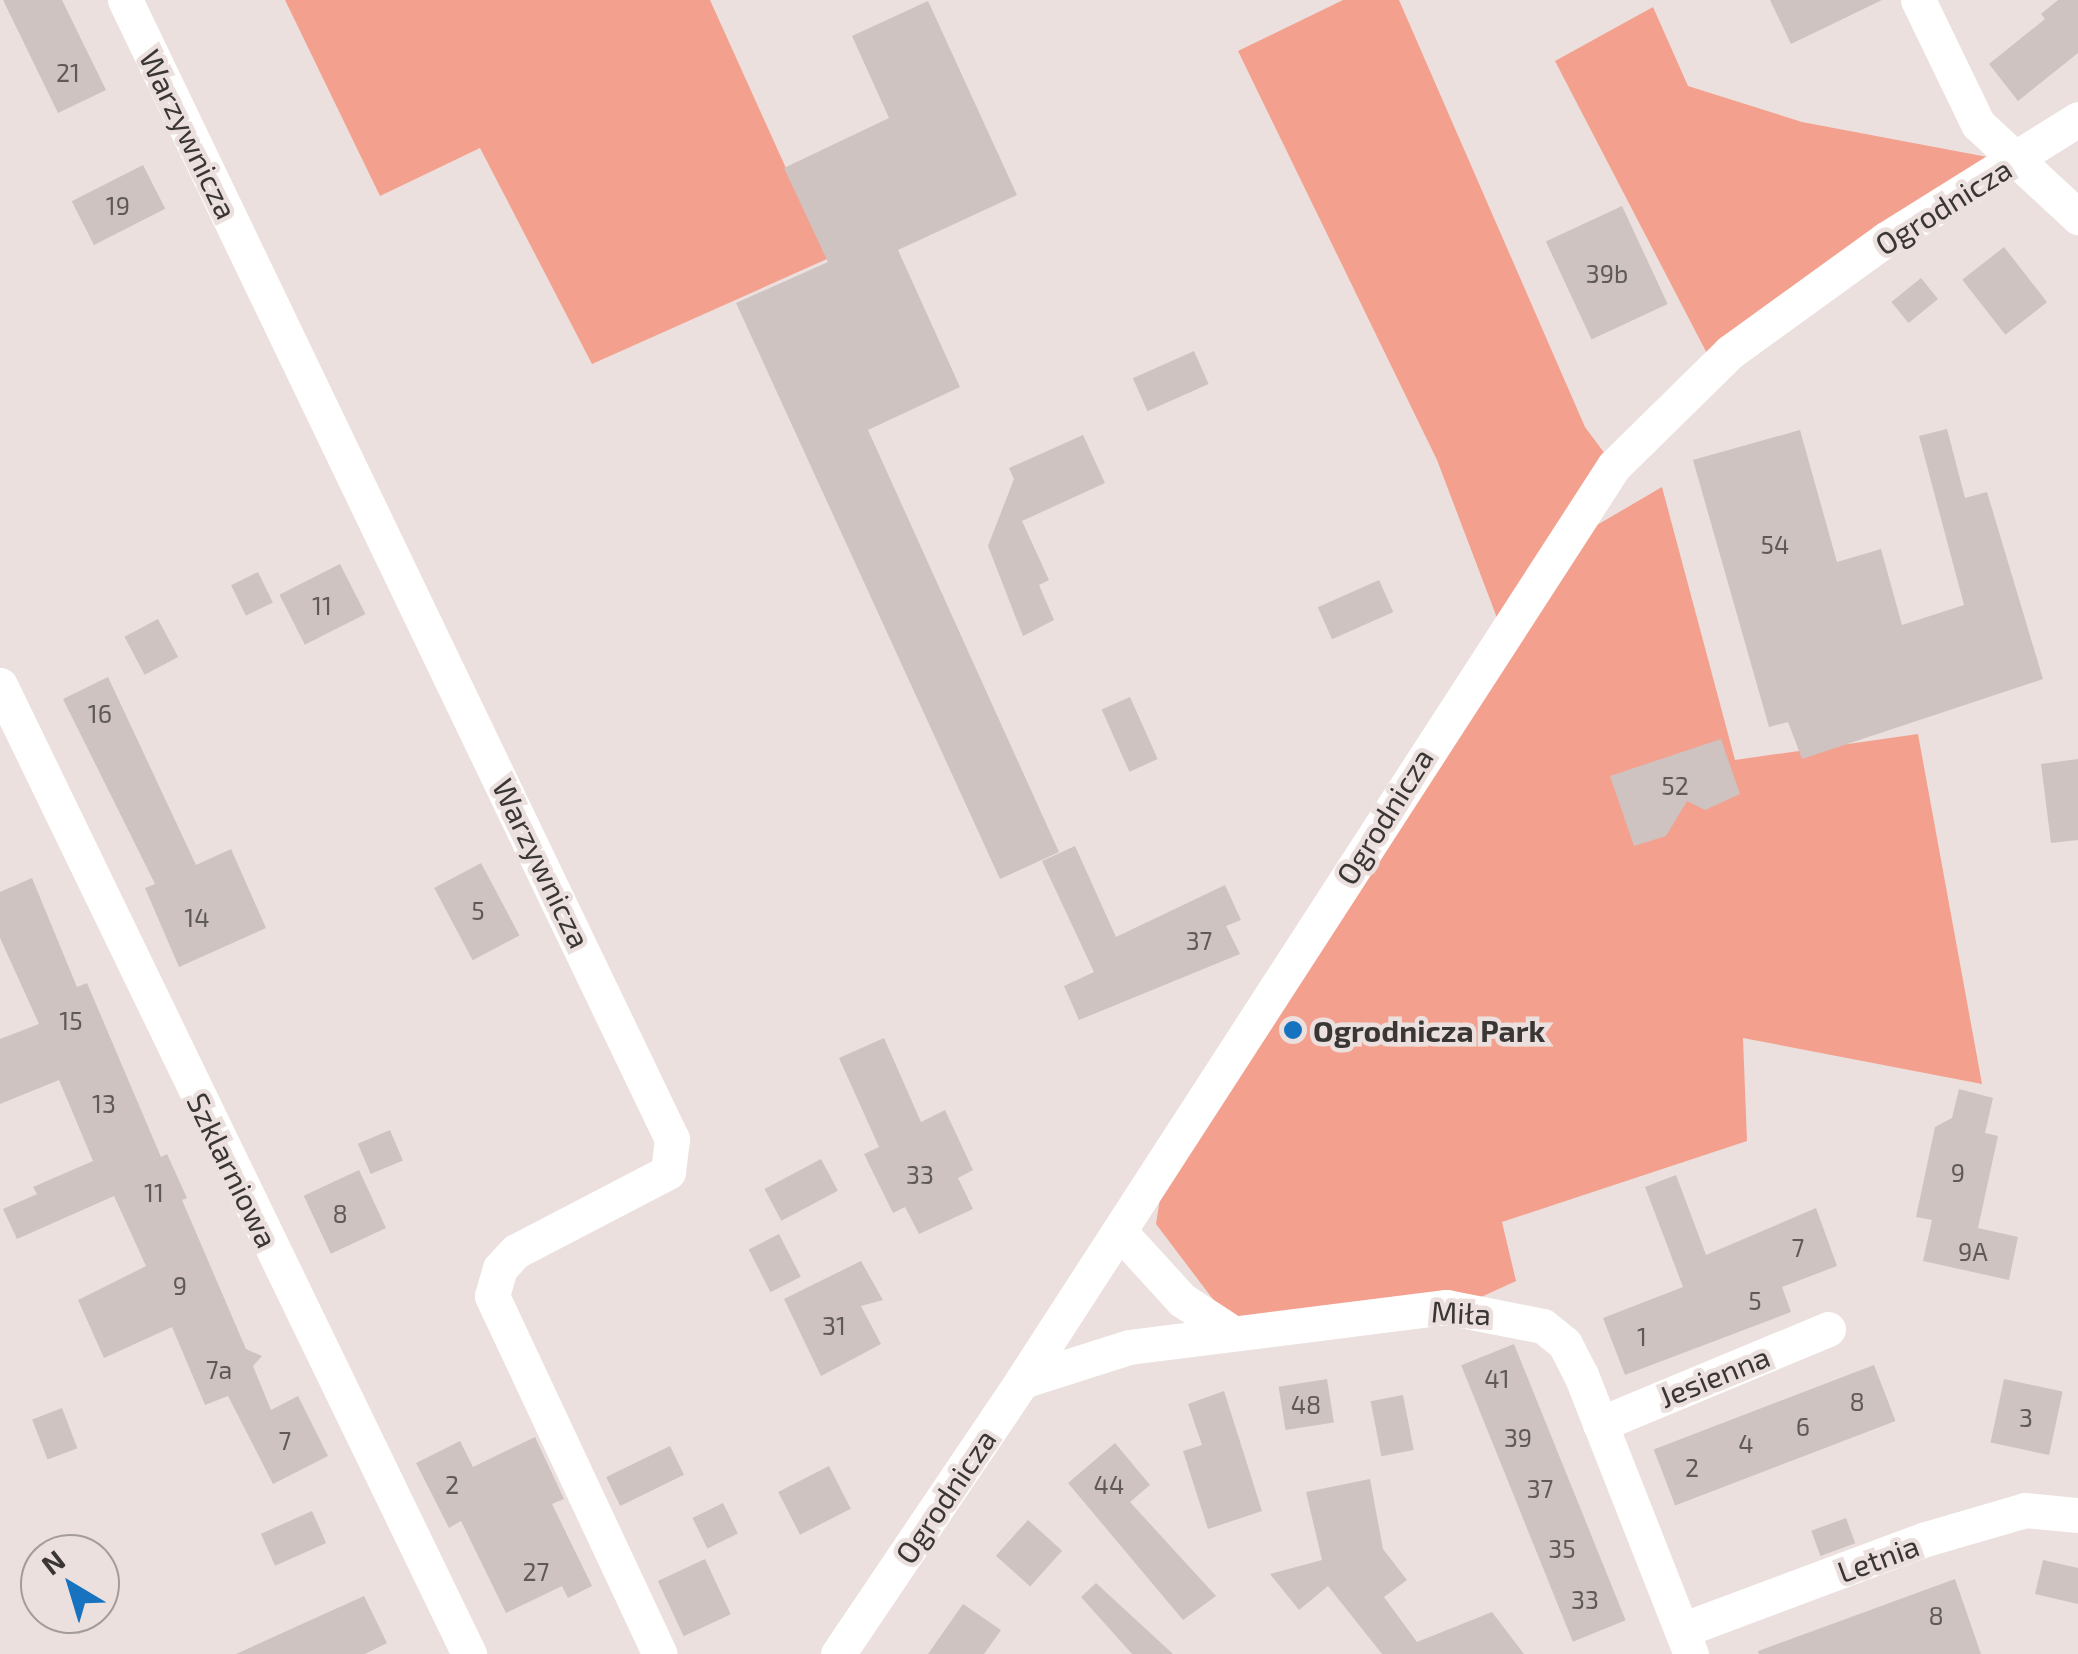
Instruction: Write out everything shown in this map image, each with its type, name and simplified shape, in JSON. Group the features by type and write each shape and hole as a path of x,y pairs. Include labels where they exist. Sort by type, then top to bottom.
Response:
{"street":[{"name":"Warzywnicza","path":"125,0 672,1139 668,1172 516,1252 500,1268 492,1296 660,1654"},
{"path":"1918,0 1978,124 2014,162 2078,218"},
{"name":"Ogrodnicza","path":"838,1654 1120,1232 1520,601 1614,466 1664,410 1730,352 1886,239 2014,162 2078,118"},
{"name":"Szklarniowa","path":"0,684 469,1654"},
{"path":"1120,1232 1182,1300 1232,1332"},
{"name":"Miła","path":"1022,1382 1129,1347 1446,1306 1498,1313 1543,1326 1565,1344 1688,1648"},
{"name":"Jesienna","path":"1600,1424 1828,1329"},
{"name":"Letnia","path":"1688,1648 1992,1520 2025,1510 2078,1516"}],"shaded area":[{"path":"285,0 710,0 827,259 592,364 480,148 380,196"},
{"path":"1343,0 1399,0 1585,427 1614,466 1502,631 1437,460 1238,51"},
{"path":"1653,7 1688,86 1802,122 2014,162 1713,365 1555,61"},
{"path":"1662,487 1735,760 1918,734 1982,1084 1743,1038 1747,1141 1502,1222 1516,1281 1455,1309 1240,1335 1156,1224 1162,1186 1520,616 1597,525"}],"building":[{"path":"3,0 62,0 106,90 58,113"},
{"path":"1770,0 1882,0 1791,44"},
{"path":"2058,0 2078,0 2078,53 2018,101 1989,64 2045,19 2041,14"},
{"path":"928,1 1017,195 898,250 960,387 868,430 1059,852 1000,879 736,303 828,262 784,168 889,118 852,36"},
{"path":"143,165 165,209 94,245 72,201"},
{"path":"1622,206 1668,304 1592,339 1546,241"},
{"path":"2004,247 2047,302 2005,335 1962,280"},
{"path":"1921,278 1938,299 1908,323 1891,302"},
{"path":"1194,351 1209,384 1147,411 1133,378"},
{"path":"1947,429 1965,498 1987,492 2043,679 1802,759 1788,722 1769,727 1693,460 1800,430 1837,562 1881,549 1902,625 1964,605 1919,436"},
{"path":"1083,435 1105,483 1022,521 1049,580 1039,585 1054,620 1023,636 988,546 1014,479 1009,468"},
{"path":"340,564 365,614 305,645 279,595"},
{"path":"258,572 273,603 246,616 231,585"},
{"path":"1379,580 1393,612 1332,639 1318,607"},
{"path":"158,619 178,657 145,675 124,637"},
{"path":"108,677 196,865 231,849 266,928 179,967 145,888 155,884 63,699"},
{"path":"1130,697 1158,759 1129,772 1102,710"},
{"path":"1721,739 1740,794 1705,810 1687,801 1666,836 1634,846 1610,776"},
{"path":"2078,759 2078,840 2051,843 2041,764"},
{"path":"1075,846 1116,937 1225,885 1241,920 1226,926 1240,954 1079,1020 1064,986 1094,972 1042,861"},
{"path":"481,863 519,935 473,960 434,888"},
{"path":"32,878 77,987 87,983 161,1157 167,1154 187,1198 182,1200 246,1349 262,1356 253,1366 271,1410 298,1396 328,1456 273,1484 228,1396 205,1405 172,1327 104,1358 78,1300 146,1266 114,1196 17,1239 3,1209 37,1194 33,1187 93,1161 59,1080 0,1104 0,1039 39,1024 0,938 0,892"},
{"path":"884,1038 921,1122 945,1110 973,1170 958,1178 973,1209 919,1234 905,1207 893,1213 864,1154 879,1147 839,1058"},
{"path":"1959,1089 1993,1098 1985,1133 1998,1136 1978,1228 2018,1237 2009,1280 1923,1261 1932,1220 1916,1217 1935,1127 1952,1118"},
{"path":"390,1130 403,1160 371,1174 358,1144"},
{"path":"821,1159 838,1191 781,1221 764,1189"},
{"path":"359,1170 386,1228 331,1254 304,1196"},
{"path":"1676,1175 1706,1255 1816,1208 1837,1266 1782,1287 1791,1312 1625,1375 1603,1318 1683,1287 1645,1187"},
{"path":"779,1234 801,1277 770,1292 749,1249"},
{"path":"861,1261 883,1300 861,1306 881,1344 821,1376 784,1299"},
{"path":"1514,1344 1626,1620 1573,1642 1461,1365"},
{"path":"1874,1365 1896,1421 1675,1506 1654,1450"},
{"path":"1327,1379 1334,1422 1285,1430 1279,1387"},
{"path":"2004,1379 2063,1391 2049,1455 1990,1443"},
{"path":"1224,1391 1262,1511 1208,1529 1183,1451 1202,1445 1188,1404"},
{"path":"1403,1395 1414,1450 1381,1456 1371,1401"},
{"path":"62,1408 77,1448 48,1460 32,1419"},
{"path":"535,1437 564,1499 552,1504 592,1586 568,1598 562,1586 506,1613 461,1521 449,1528 416,1463 460,1441 473,1467"},
{"path":"1115,1443 1150,1485 1130,1502 1216,1596 1183,1620 1068,1483"},
{"path":"670,1446 684,1475 620,1506 606,1477"},
{"path":"829,1466 851,1509 800,1535 778,1492"},
{"path":"1370,1479 1383,1549 1407,1580 1384,1597 1417,1642 1492,1612 1524,1654 1382,1654 1328,1586 1299,1610 1270,1574 1322,1560 1306,1492"},
{"path":"723,1503 738,1534 707,1548 692,1518"},
{"path":"312,1511 326,1543 275,1566 261,1534"},
{"path":"1846,1518 1855,1543 1820,1556 1811,1531"},
{"path":"1028,1520 1062,1551 1030,1586 996,1556"},
{"path":"705,1559 731,1614 684,1636 658,1581"},
{"path":"2043,1560 2078,1568 2078,1604 2035,1594"},
{"path":"1955,1579 1981,1654 1759,1654 1758,1651"},
{"path":"1096,1583 1173,1654 1132,1654 1081,1597"},
{"path":"364,1596 387,1643 365,1654 236,1654"},
{"path":"963,1604 1001,1630 984,1654 928,1654"}],"place":[{"name":"Ogrodnicza Park","path":"1293,1030"}]}
